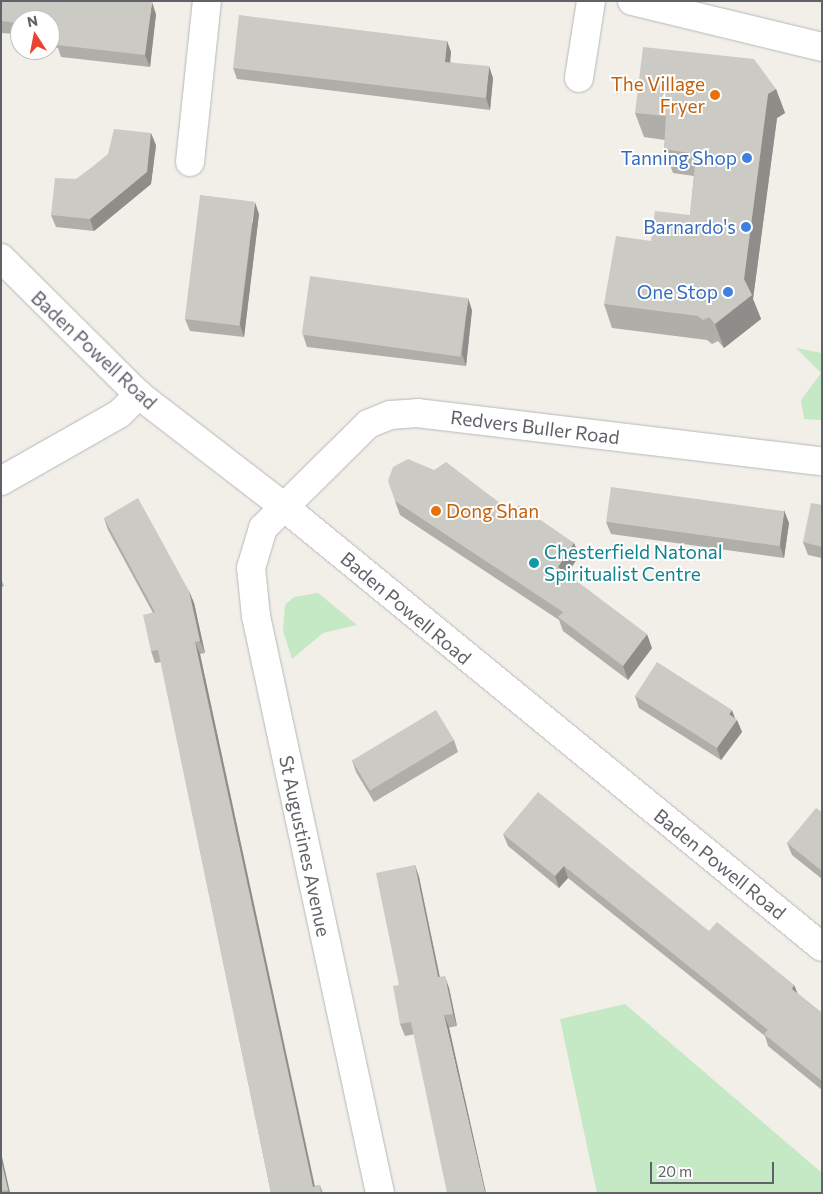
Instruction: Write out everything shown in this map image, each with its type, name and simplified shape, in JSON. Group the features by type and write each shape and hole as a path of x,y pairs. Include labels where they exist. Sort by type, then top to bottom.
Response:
{"street":[{"path":"190,162 207,1"},
{"path":"578,78 591,1"},
{"path":"632,1 680,6 822,47"},
{"name":"Baden Powell Road","path":"1,258 139,395 283,506 822,947"},
{"path":"1,481 110,418 139,395"},
{"name":"Redvers Buller Road","path":"283,506 368,424 390,415 416,413 822,461"},
{"name":"St Augustines Avenue","path":"283,506 263,528 251,568 256,616 380,1193"}],"green space":[{"path":"796,348 822,353 822,420 804,419 801,400 821,373"},
{"path":"318,593 357,625 323,633 292,659 283,631 285,605 294,597"},
{"path":"625,1004 822,1173 822,1193 597,1193 560,1019"}],"building":[{"path":"1,1 152,2 145,55 60,45 60,10 10,10 10,22 1,21"},
{"path":"239,15 447,41 445,62 489,66 486,98 233,68"},
{"path":"643,47 754,59 776,89 768,94 744,279 752,295 715,324 709,317 703,320 698,316 604,304 616,236 651,241 655,211 690,215 696,154 664,149 666,116 635,113"},
{"path":"114,129 151,133 147,172 90,219 51,215 55,178 76,179 108,154"},
{"path":"200,195 255,202 239,326 185,319"},
{"path":"310,276 468,298 460,357 302,334"},
{"path":"408,459 434,470 446,462 513,513 519,505 574,543 558,567 647,634 623,666 558,617 563,612 395,501 388,481 393,467"},
{"path":"611,487 784,511 779,546 606,522"},
{"path":"138,498 189,591 200,641 195,642 313,1187 320,1185 321,1193 271,1193 158,650 151,651 143,615 155,612 104,518"},
{"path":"811,503 822,505 822,547 803,542"},
{"path":"657,662 732,710 729,714 737,720 717,748 635,696"},
{"path":"436,710 454,740 370,790 352,760"},
{"path":"538,792 709,931 717,922 794,985 792,989 822,1013 822,1081 764,1034 768,1030 564,866 555,876 503,834"},
{"path":"816,808 822,812 822,871 787,843"},
{"path":"415,865 438,977 445,976 453,1014 444,1015 485,1193 447,1193 411,1022 400,1024 393,986 399,985 376,873"},
{"path":"1,1160 8,1190 1,1191"}],"place":[{"name":"The Village Fryer","path":"715,95"},
{"name":"Tanning Shop","path":"747,158"},
{"name":"Barnardo's","path":"746,227"},
{"name":"One Stop","path":"728,292"},
{"name":"Dong Shan","path":"436,511"},
{"name":"Chesterfield Natonal Spiritualist Centre","path":"534,563"}]}
